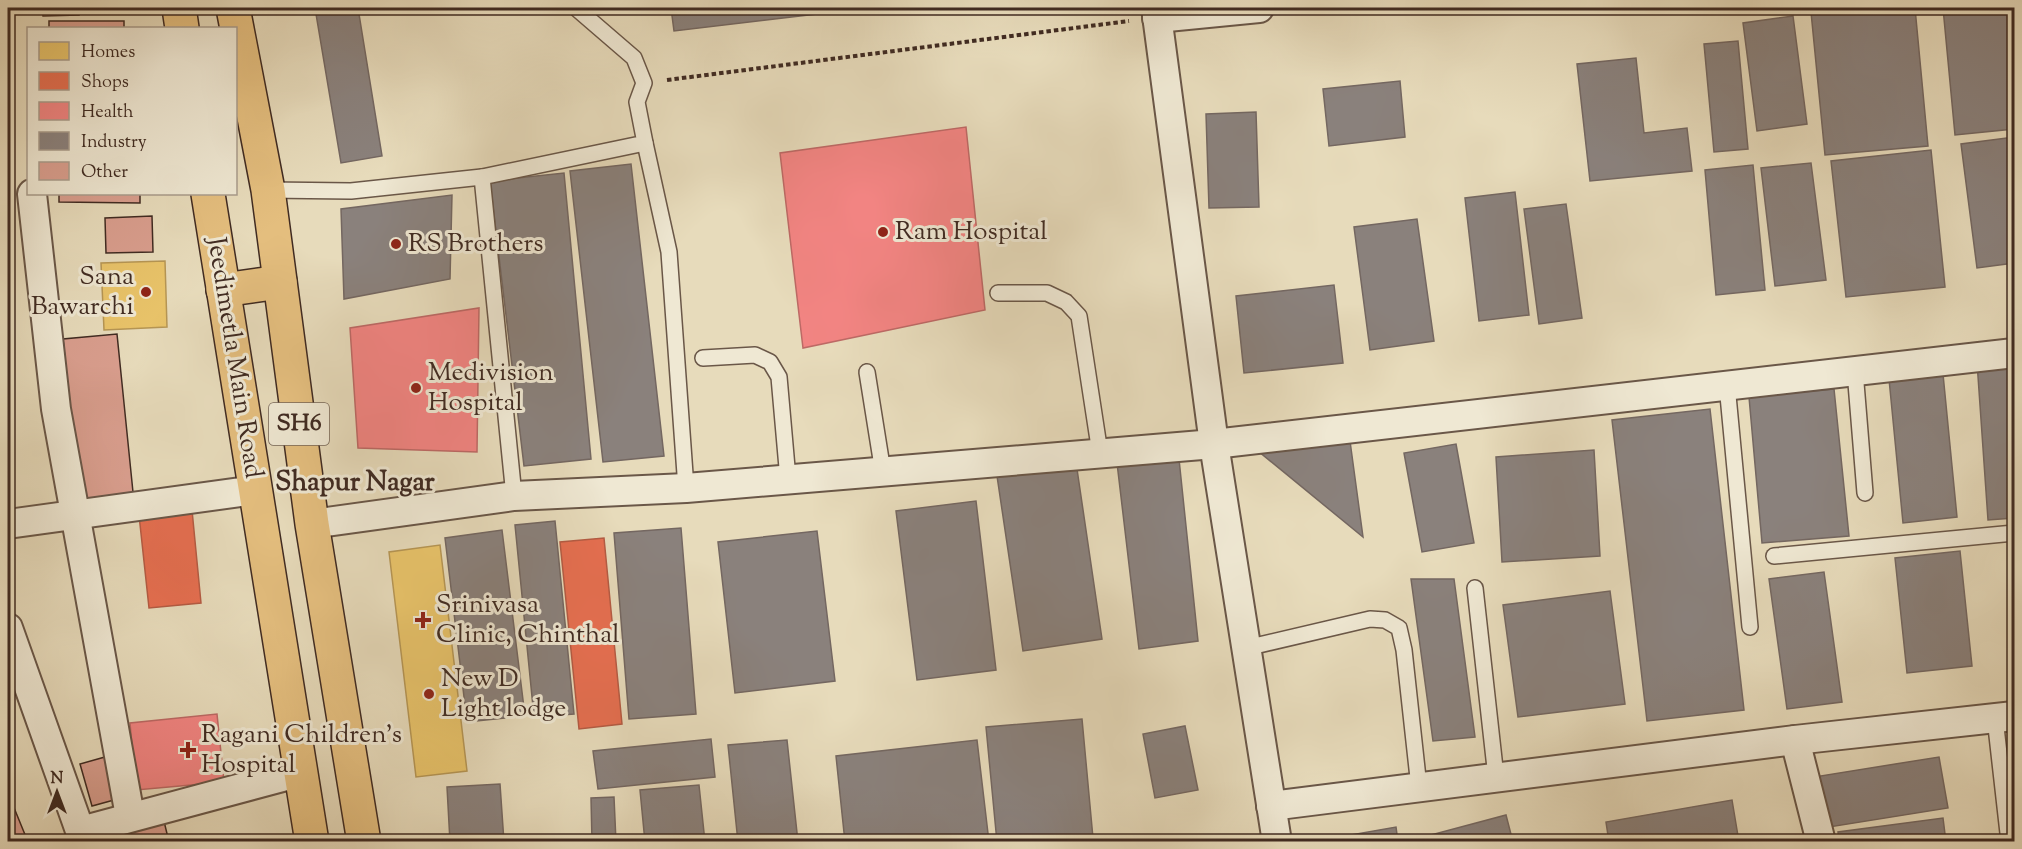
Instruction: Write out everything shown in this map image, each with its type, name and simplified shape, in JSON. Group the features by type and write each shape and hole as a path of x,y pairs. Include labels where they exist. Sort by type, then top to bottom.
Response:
{"main road":[{"path":"179,8 182,27"},
{"name":"Jeedimetla Main Road","path":"233,8 237,27"},
{"name":"Jeedimetla Main Road","path":"237,29 268,190 312,524 364,842"},
{"name":"Jeedimetla Main Road","path":"208,195 312,842"},
{"path":"224,290 280,282"}],"street":[{"path":"1259,8 1156,13 1214,444 1277,842"},
{"path":"32,195 56,409 130,816"},
{"path":"312,524 514,496 686,488 1214,444 2014,353"},
{"path":"8,524 255,490"},
{"path":"8,628 82,836 130,816 301,772"},
{"path":"1271,807 1794,740 2005,717"},
{"path":"1794,740 1821,842"}],"lane":[{"path":"576,8 634,58 644,83 637,102 669,252 686,488"},
{"path":"268,190 351,191 483,177 645,143"},
{"path":"483,177 514,496"},
{"path":"998,292 1047,292 1066,302 1079,316 1100,453"},
{"path":"703,358 755,355 770,362 779,377 788,479"},
{"path":"1855,371 1865,494"},
{"path":"867,372 883,472"},
{"path":"1727,386 1750,627"},
{"path":"1774,556 2014,533"},
{"path":"1475,588 1496,777"},
{"path":"1246,648 1370,619 1385,620 1398,628 1404,650 1419,787"},
{"path":"2005,717 2009,842"}],"path":[{"path":"644,83 1156,13"}],"building: Homes":[{"path":"165,261 167,327 104,330 101,263"},
{"path":"440,545 467,771 416,777 389,552"}],"building: Shops":[{"path":"192,510 201,603 149,608 139,515"},
{"path":"604,538 622,724 579,729 560,542"}],"building: Health":[{"name":"Ram Hospital","path":"966,127 985,310 803,348 780,153"},
{"name":"Medivision Hospital","path":"479,308 477,452 358,448 350,328"},
{"path":"217,714 224,782 136,790 130,723"}],"building: Industry":[{"path":"315,8 358,8 382,156 341,163"},
{"path":"671,8 868,8 674,31"},
{"path":"1864,8 1915,8 1928,146 1825,155 1811,12"},
{"path":"1943,8 2014,8 2014,129 1955,135"},
{"path":"1793,16 1807,124 1757,131 1743,23"},
{"path":"1738,41 1748,149 1714,152 1704,44"},
{"path":"1636,58 1644,133 1687,128 1692,171 1590,181 1577,64"},
{"path":"1400,81 1405,137 1329,146 1323,89"},
{"path":"1256,112 1259,207 1209,208 1206,114"},
{"path":"2014,137 2014,263 1977,268 1961,144"},
{"path":"1931,150 1945,287 1846,297 1831,161"},
{"path":"1811,163 1826,280 1775,286 1761,168"},
{"path":"631,164 664,456 603,462 570,171"},
{"path":"1753,165 1765,290 1716,295 1705,170"},
{"path":"564,173 591,459 524,466 490,181"},
{"path":"1515,192 1529,315 1479,321 1465,198"},
{"name":"RS Brothers","path":"452,195 450,279 344,299 341,209"},
{"path":"1566,204 1582,318 1539,324 1524,209"},
{"path":"1417,219 1434,341 1370,350 1354,227"},
{"path":"1334,285 1343,363 1244,373 1236,296"},
{"path":"2014,357 2014,518 1988,520 1977,362"},
{"path":"1943,374 1957,517 1903,523 1889,379"},
{"path":"1834,389 1849,536 1762,543 1749,397"},
{"path":"1710,409 1744,710 1647,721 1612,420"},
{"path":"1350,441 1363,537 1258,451"},
{"path":"1456,444 1474,543 1422,552 1404,453"},
{"path":"1594,450 1600,556 1502,562 1496,457"},
{"path":"1179,459 1198,641 1139,649 1117,463"},
{"path":"1077,469 1102,639 1023,651 997,476"},
{"path":"976,501 996,670 917,680 896,511"},
{"path":"555,521 574,714 534,717 515,525"},
{"path":"681,528 696,714 629,719 614,533"},
{"path":"502,530 525,716 467,722 445,538"},
{"path":"817,531 835,681 735,693 718,542"},
{"path":"1960,551 1972,666 1907,673 1895,558"},
{"path":"1824,572 1842,702 1787,709 1769,579"},
{"path":"1411,579 1454,579 1475,737 1433,741"},
{"path":"1610,591 1625,704 1518,717 1503,605"},
{"path":"1082,719 1093,838 1054,842 997,842 986,727"},
{"path":"1185,726 1198,790 1155,798 1143,734"},
{"path":"711,739 715,777 598,789 593,751"},
{"path":"787,740 798,842 738,842 728,745"},
{"path":"977,740 989,842 845,842 836,756"},
{"path":"1939,757 1948,808 1823,828 1814,777"},
{"path":"500,784 504,842 450,842 447,787"},
{"path":"699,785 705,842 645,842 640,790"},
{"path":"614,797 616,842 592,842 591,798"},
{"path":"1732,800 1739,842 1609,842 1606,822"},
{"path":"1506,815 1513,842 1428,842 1427,836"},
{"path":"1943,818 1946,842 1839,842 1838,832"},
{"path":"1396,827 1398,842 1311,842"}],"building: Other":[{"path":"42,8 78,8 79,15 43,16"},
{"path":"49,21 124,21 124,27 49,27"},
{"path":"59,195 140,195 140,203 59,202"},
{"path":"152,216 153,252 106,253 105,218"},
{"path":"117,334 134,502 80,508 63,339"},
{"path":"112,755 125,797 92,806 80,764"},
{"path":"8,793 28,842 8,842"},
{"path":"163,817 169,842 113,842 110,828"}],"place":[{"name":"Ram Hospital","path":"883,232"},
{"name":"RS Brothers","path":"396,244"},
{"name":"Sana Bawarchi","path":"146,292"},
{"name":"Medivision Hospital","path":"416,388"},
{"name":"Srinivasa Clinic, Chinthal","path":"423,620"},
{"name":"New D Light lodge","path":"429,694"},
{"name":"Ragani Children's Hospital","path":"188,750"}],"district":[{"name":"Shapur Nagar","path":"355,483"}]}
